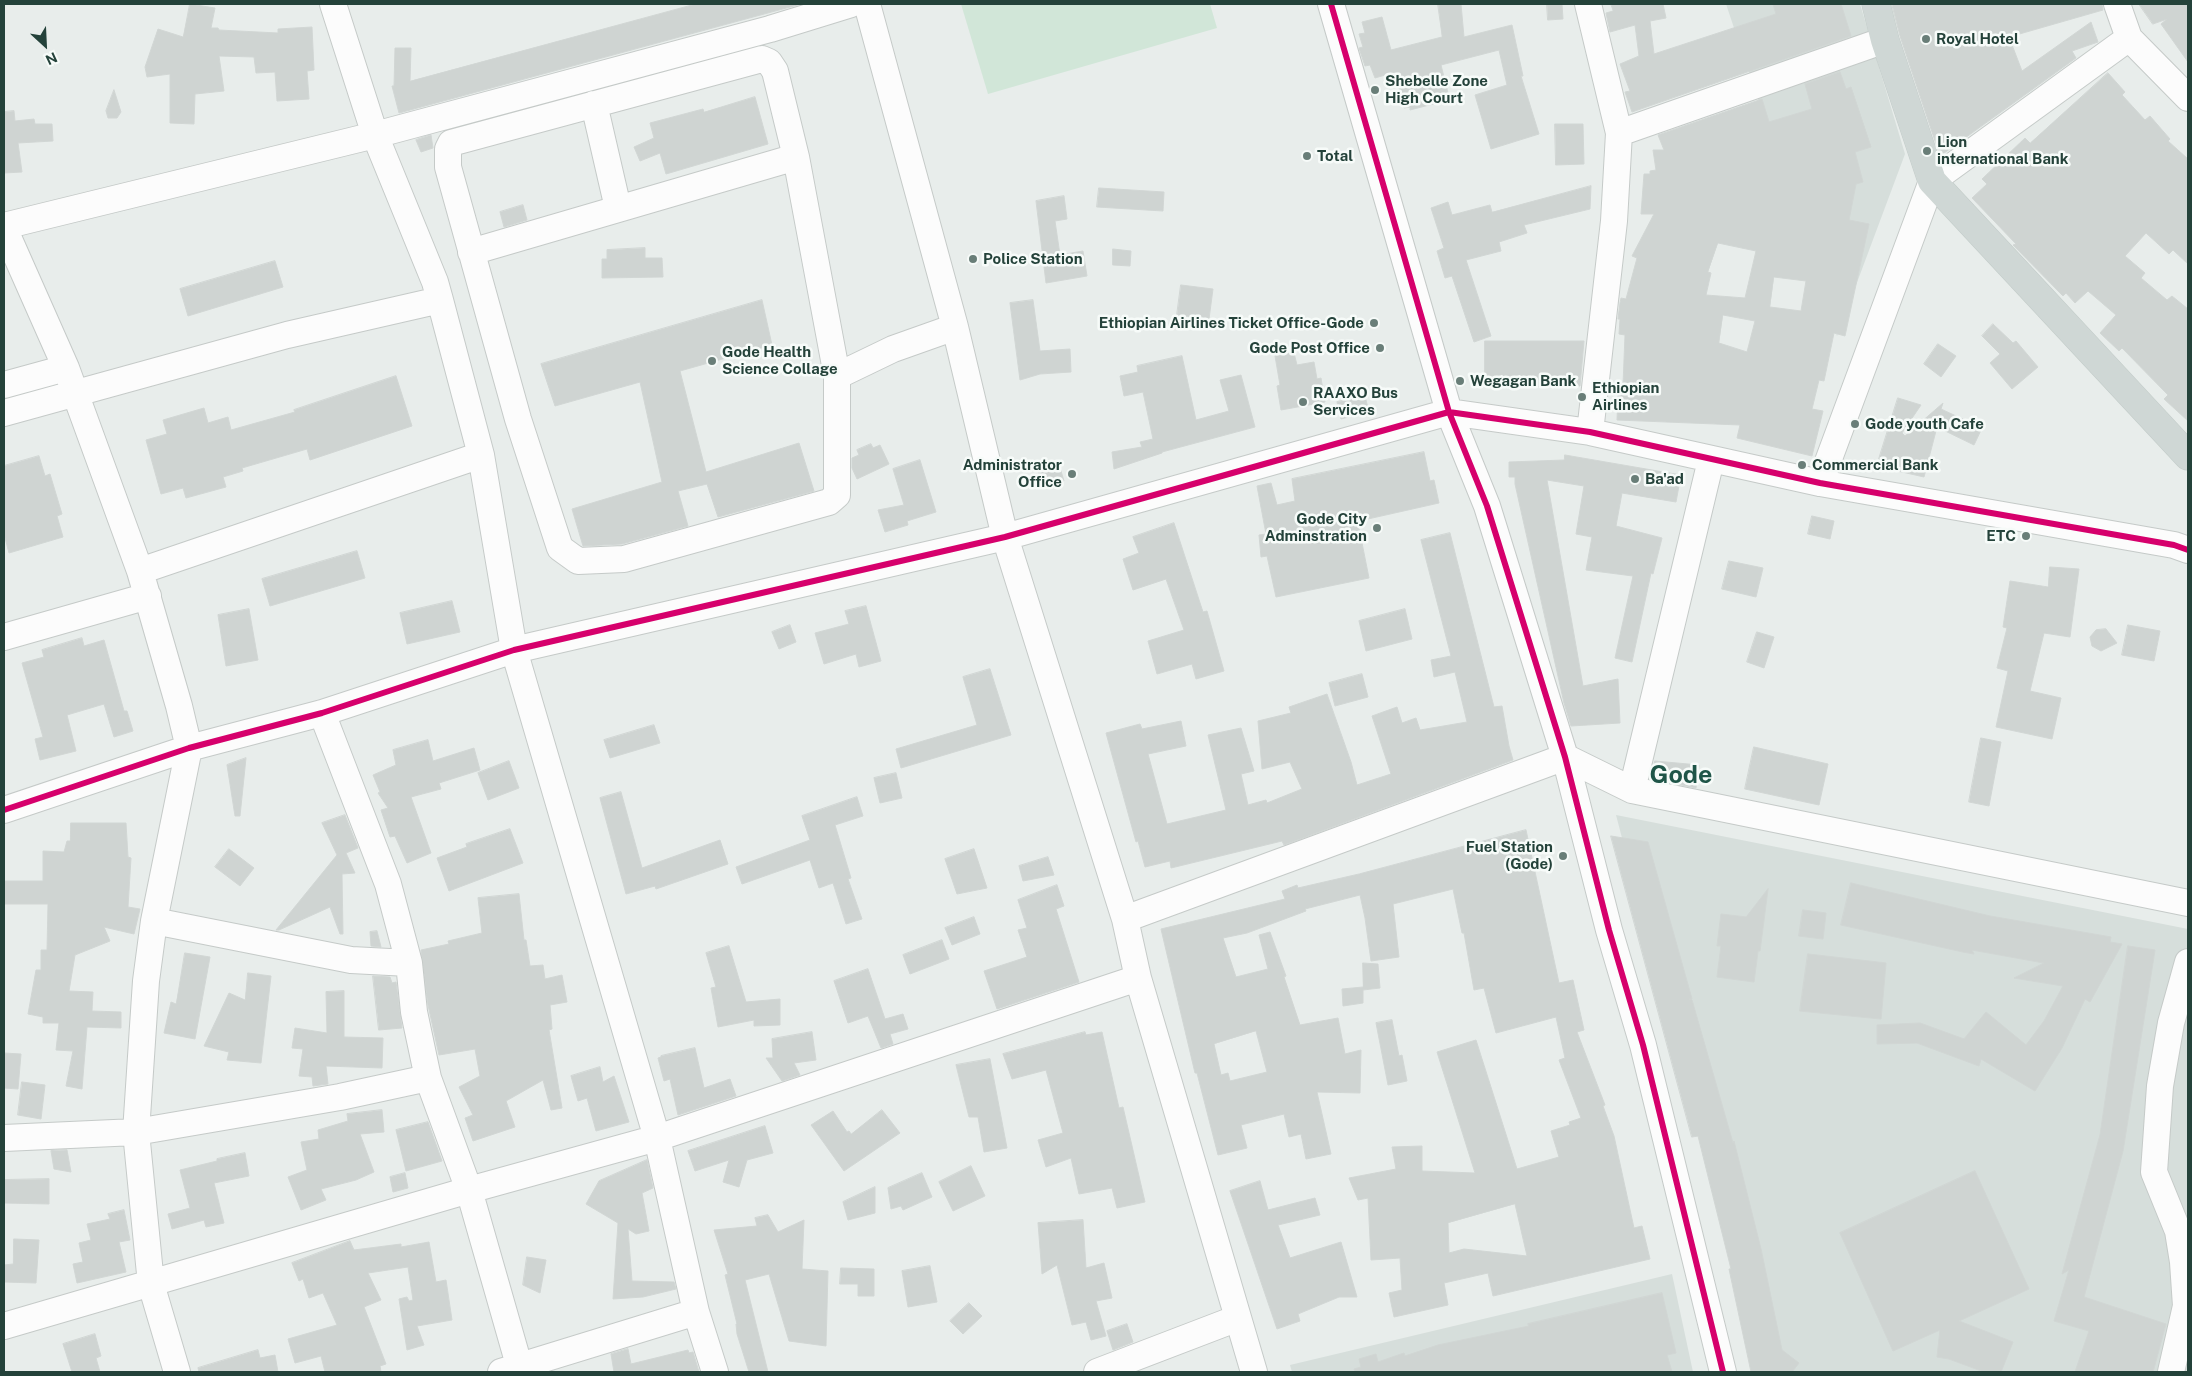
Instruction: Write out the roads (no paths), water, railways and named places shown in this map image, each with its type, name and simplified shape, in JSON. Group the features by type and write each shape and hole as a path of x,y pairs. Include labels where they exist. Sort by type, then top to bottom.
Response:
{"main road":[{"path":"1876,4 1932,181 2188,456"}],"street":[{"path":"333,4 375,135 440,300 481,455 514,650 657,1138 696,1312 715,1372"},
{"path":"177,1372 151,1284 136,1132 146,981 154,920 189,748 140,571 66,368 4,227 375,135 770,29 851,4"},
{"path":"867,4 955,327 1005,536 1125,919 1138,978 1254,1372"},
{"path":"1331,4 1449,412 1487,506 1565,757 1609,930 1643,1046 1723,1372"},
{"path":"1588,4 1619,133 1614,221 1590,432"},
{"path":"2117,4 2129,38 2188,98"},
{"path":"1820,483 1932,181 2129,38"},
{"path":"1619,133 1886,40"},
{"path":"762,59 769,62 775,70 796,157 837,376 837,495 829,502 624,559 578,561 560,548 518,419 471,252 448,167 448,149 451,143 594,104 762,59"},
{"path":"594,104 618,208"},
{"path":"471,252 796,157"},
{"path":"4,413 287,335 440,300"},
{"path":"837,376 893,349 955,327"},
{"path":"4,385 66,368"},
{"path":"4,810 189,748 322,713 514,650 1005,536 1449,412 1590,432 1820,483 2174,545 2188,550"},
{"path":"140,571 481,455"},
{"path":"1632,790 1711,460"},
{"path":"4,637 148,596"},
{"path":"322,713 388,884 409,963 414,1012 428,1078 469,1190 514,1370 696,1312"},
{"path":"1125,919 1565,757 1632,790 2188,903"},
{"path":"154,920 351,960 409,963"},
{"path":"2171,1372 2186,1306 2183,1262 2178,1231 2179,1215 2154,1172 2160,1086 2171,1023 2188,962"},
{"path":"4,1326 469,1190 657,1138 1138,978"},
{"path":"4,1138 136,1132 340,1097 428,1078"},
{"path":"1097,1372 1238,1318"}],"place":[{"name":"Royal Hotel","path":"1926,39"},
{"name":"Shebelle Zone High Court","path":"1375,90"},
{"name":"Lion international Bank","path":"1927,151"},
{"name":"Total","path":"1307,156"},
{"name":"Police Station","path":"973,259"},
{"name":"Ethiopian Airlines Ticket Office-Gode","path":"1374,323"},
{"name":"Gode Post Office","path":"1380,348"},
{"name":"Gode Health Science Collage","path":"712,361"},
{"name":"Wegagan Bank","path":"1460,381"},
{"name":"Ethiopian Airlines","path":"1582,397"},
{"name":"RAAXO Bus Services","path":"1303,402"},
{"name":"Gode youth Cafe","path":"1855,424"},
{"name":"Commercial Bank","path":"1802,465"},
{"name":"Administrator Office","path":"1072,474"},
{"name":"Ba'ad","path":"1635,479"},
{"name":"Gode City Adminstration","path":"1377,528"},
{"name":"ETC","path":"2026,536"},
{"name":"Fuel Station (Gode)","path":"1563,856"}],"district":[{"name":"Gode","path":"1681,775"}]}
